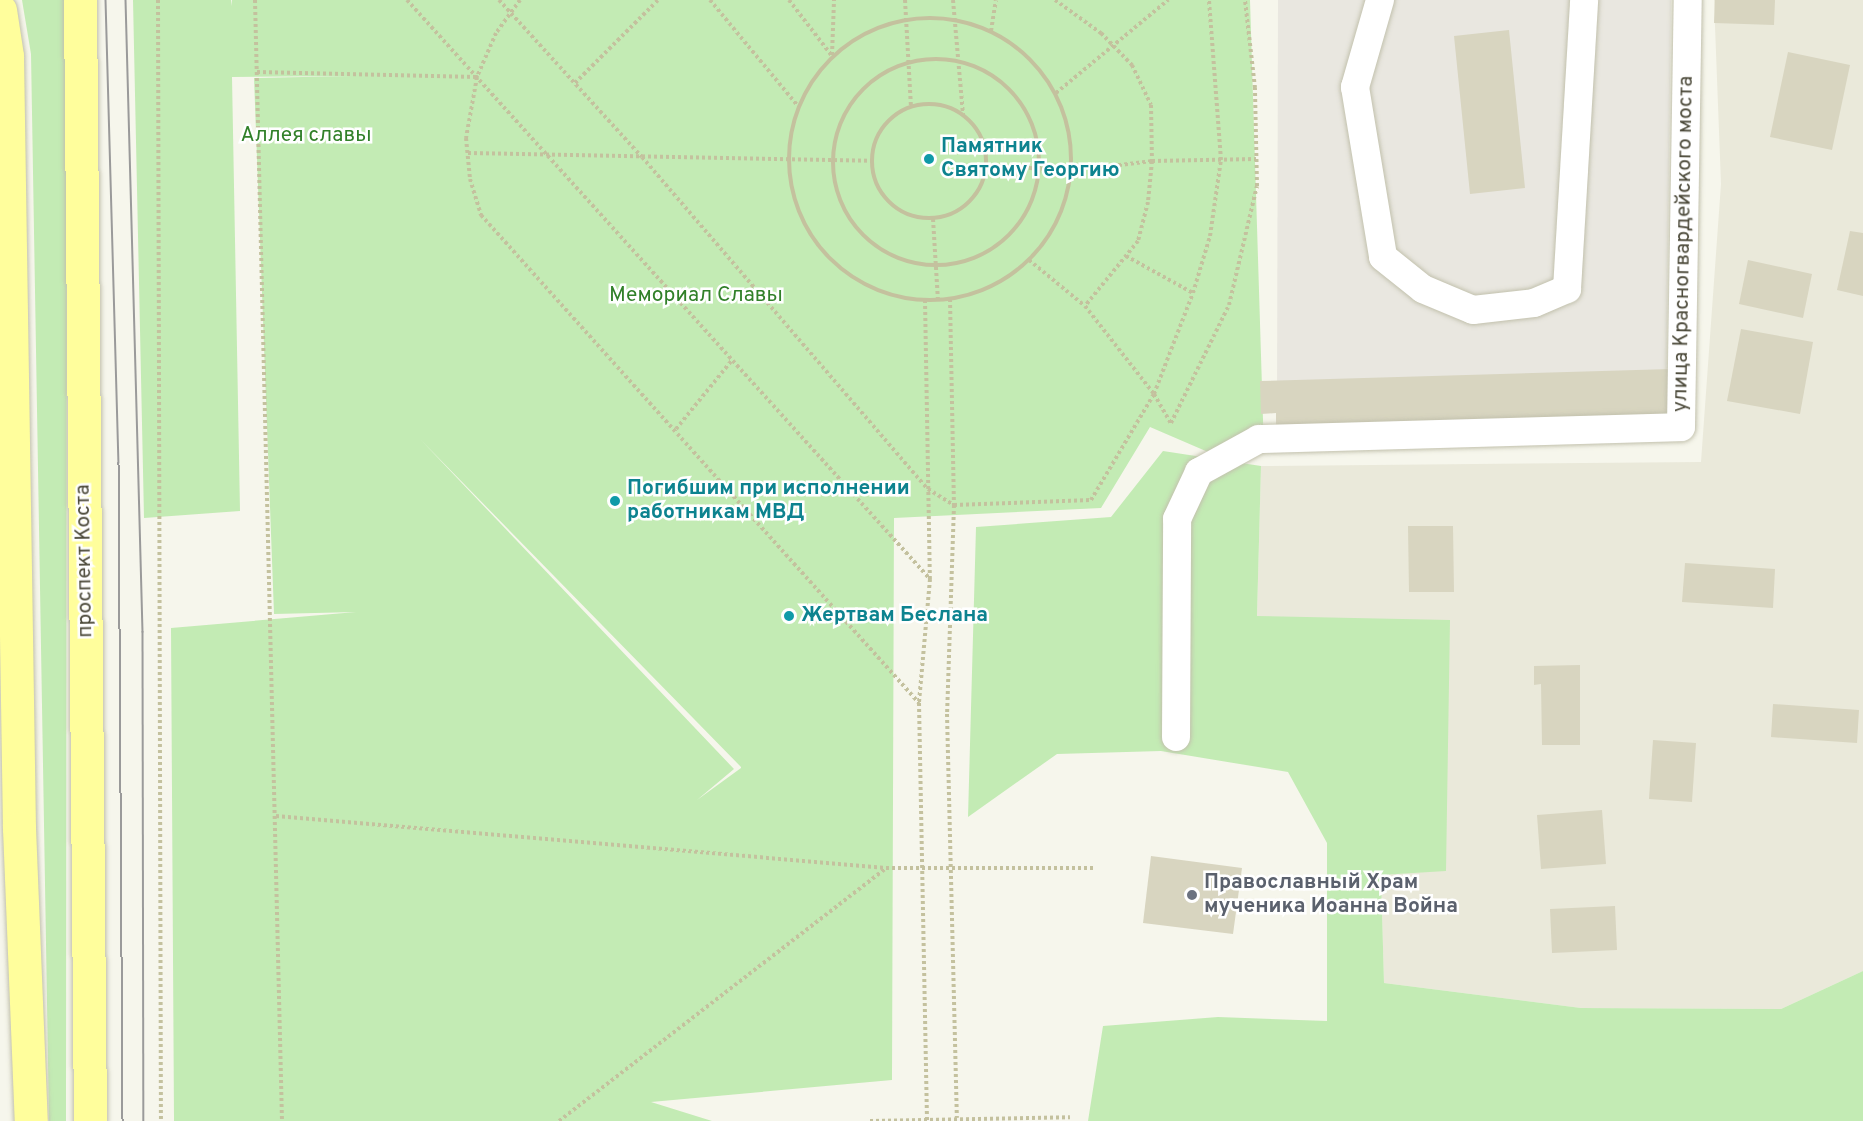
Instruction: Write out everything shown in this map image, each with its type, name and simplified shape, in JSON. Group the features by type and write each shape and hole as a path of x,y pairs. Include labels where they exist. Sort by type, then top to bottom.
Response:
{"main road":[{"name":"проспект Коста","path":"80,0 90,1121"},
{"path":"0,10 3,56 10,829 31,1121"}],"street":[{"path":"1380,0 1355,87 1383,257 1423,289 1473,310 1534,303 1567,289 1584,0"},
{"name":"улица Красногвардейского моста","path":"1176,736 1177,519 1199,472 1259,439 1296,436 1681,427 1688,0"}],"path":[{"path":"158,0 161,1121"},
{"path":"255,0 282,1121"},
{"path":"407,0 930,579"},
{"path":"499,0 642,157 928,489 954,505 1091,500 1154,394 1193,293 1210,236 1221,160 1209,0"},
{"path":"520,0 509,11 477,77 466,138 470,179 481,215 676,429 919,703"},
{"path":"574,83 658,0"},
{"path":"710,0 798,106"},
{"path":"789,0 832,56"},
{"path":"832,56 834,0"},
{"path":"905,0 911,106"},
{"path":"953,0 963,115"},
{"path":"991,31 996,0"},
{"path":"1055,0 1113,45 1132,65 1151,105 1152,161 1148,202 1138,241 1085,306"},
{"path":"1056,93 1167,0"},
{"path":"1029,260 1085,306 1154,394 1172,423 1229,305 1257,186 1255,88 1245,0"},
{"path":"905,18 953,18 991,31 1028,57 1056,93 1069,141 1071,171 1065,202 1049,235 1029,260 1002,280 950,299 925,300 882,292 846,274 823,253 804,226 792,193 787,159 798,106 808,84 832,56 864,33 905,18"},
{"path":"958,60 1000,81 1029,115 1040,166 1035,193 1017,226 1004,239 975,258 936,264 918,264 886,253 857,229 836,191 832,160 843,113 868,82 910,61 958,60"},
{"path":"257,72 477,77"},
{"path":"933,104 963,115 978,130 987,165 980,188 967,206 933,219 915,217 892,205 878,187 871,161 883,127 911,106 933,104"},
{"path":"468,153 871,161"},
{"path":"987,165 1040,166 1071,171 1152,161 1256,159"},
{"path":"933,219 938,300"},
{"path":"1126,256 1193,293"},
{"path":"950,299 954,505 947,714 957,1118"},
{"path":"925,300 930,579 919,703 927,1120"},
{"path":"676,429 732,360"},
{"path":"276,816 886,868 1095,868"},
{"path":"560,1121 886,868"},
{"path":"870,1121 1070,1117"}],"shaded area":[{"path":"1278,0 1671,0 1666,408 1277,411"},
{"path":"1714,0 1863,0 1863,971 1781,1009 1581,1008 1384,983 1381,875 1446,870 1257,616 1261,466 1701,462 1721,184"}],"green space":[{"path":"22,0 67,0 66,1121 49,1121 31,54"},
{"name":"Мемориал Славы","path":"133,0 231,0 231,6 232,0 1250,0 1264,452 1222,458 1150,427 1101,508 894,518 892,1080 651,1102 712,1121 174,1121 171,628 356,612 274,614 254,78 353,76 232,77 240,511 144,518","holes":["420,439 741,767 697,800 734,769"]},
{"path":"1163,451 1261,466 1257,616 1450,620 1446,871 1381,875 1384,983 1581,1008 1781,1009 1863,971 1863,1121 1088,1121 1103,1026 1218,1017 1327,1021 1327,843 1288,772 1161,751 1057,754 968,817 976,527 1111,517"}],"building":[{"path":"1715,0 1775,0 1774,25 1714,23"},
{"path":"1509,30 1525,188 1470,194 1454,36"},
{"path":"1788,52 1850,65 1832,150 1770,137"},
{"path":"1850,231 1863,233 1863,296 1837,290"},
{"path":"1748,260 1812,274 1803,318 1739,304"},
{"path":"1741,329 1813,342 1800,414 1727,401"},
{"path":"1671,369 1672,417 1276,428 1276,413 1261,414 1260,381"},
{"path":"1408,526 1453,526 1454,592 1409,592"},
{"path":"1685,563 1775,569 1773,608 1682,602"},
{"path":"1580,665 1580,745 1542,745 1541,684 1534,685 1534,666"},
{"path":"1773,704 1859,710 1857,743 1771,737"},
{"path":"1653,740 1696,743 1692,802 1649,799"},
{"path":"1602,810 1606,864 1541,869 1537,815"},
{"name":"Православный Храм мученика Иоанна Война","path":"1151,856 1242,868 1233,934 1143,923"},
{"path":"1615,906 1617,950 1552,953 1550,909"}],"tram line":[{"path":"106,0 119,463 123,1121"},
{"path":"126,0 143,632 144,1121"}],"place":[{"name":"Памятник Святому Георгию","path":"929,159"},
{"name":"Погибшим при исполнении работникам МВД","path":"615,501"},
{"name":"Жертвам Беслана","path":"789,616"},
{"name":"Православный Храм мученика Иоанна Война","path":"1192,895"}],"park label":[{"name":"Аллея славы","path":"306,136"}]}
